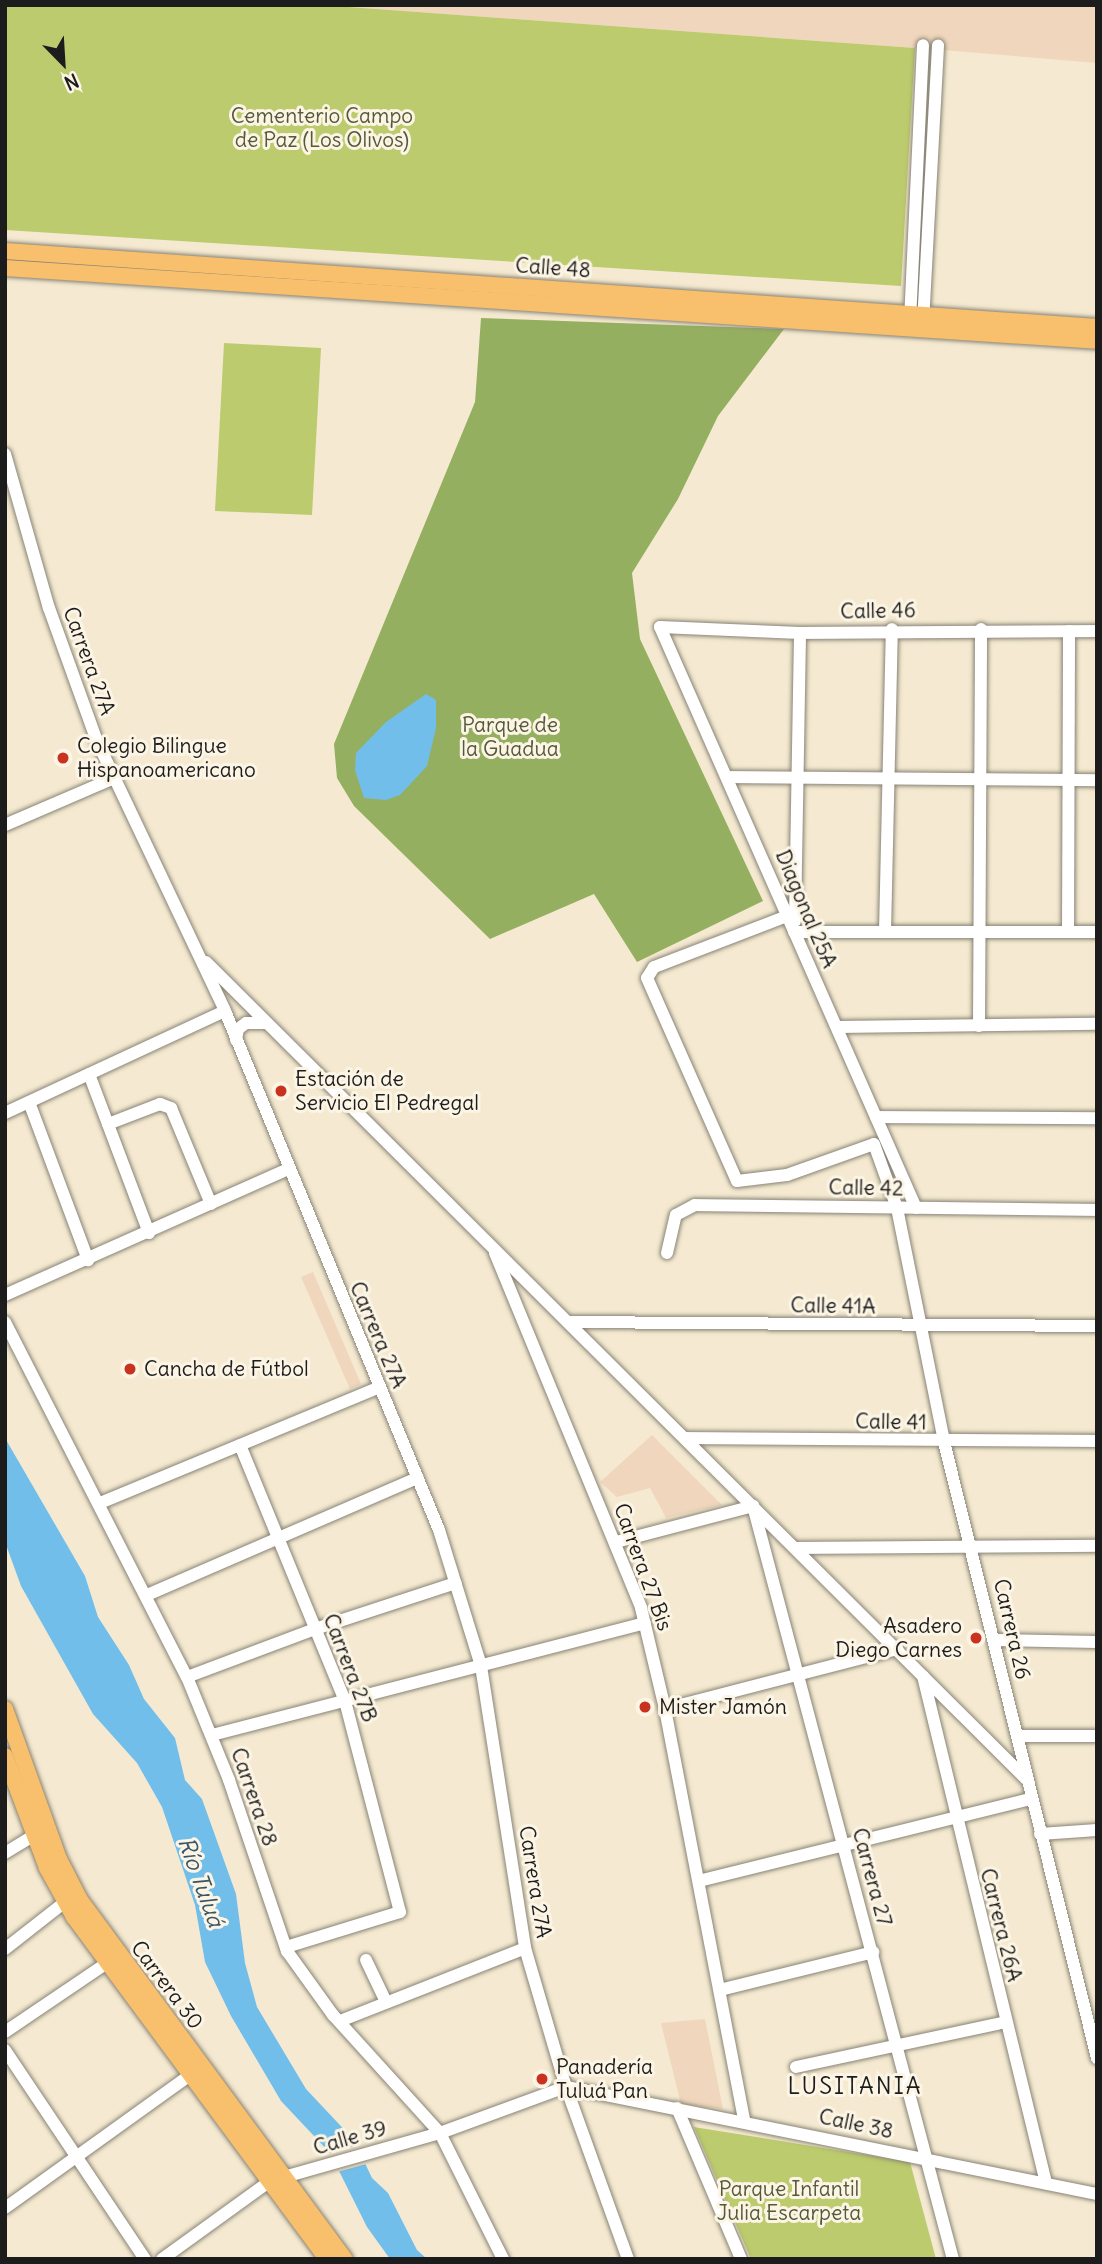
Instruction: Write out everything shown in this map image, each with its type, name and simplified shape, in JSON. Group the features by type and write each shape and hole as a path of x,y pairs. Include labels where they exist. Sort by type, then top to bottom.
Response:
{"main road":[{"name":"Calle 48","path":"5,251 917,323 1097,341"},
{"name":"Calle 48","path":"5,268 917,323 1097,327"},
{"name":"Carrera 30","path":"5,1709 65,1902 113,1959 277,2179 345,2259"},
{"name":"Carrera 30","path":"5,1756 41,1831 113,1959"},
{"name":"Carrera 30","path":"277,2179 327,2259"}],"street":[{"path":"917,323 923,45"},
{"path":"917,323 938,45"},
{"name":"Carrera 27A","path":"5,454 12,497 49,608 112,779 225,1011 288,1169 418,1478 456,1583 481,1666 525,1948 566,2087 628,2259"},
{"name":"Calle 46","path":"660,627 800,633 892,629 1097,631"},
{"name":"Diagonal 25A","path":"660,627 791,914 794,932 916,1208"},
{"path":"886,932 886,778 892,629"},
{"path":"979,1026 977,779 981,629"},
{"path":"1068,932 1069,631"},
{"path":"791,914 799,778 800,633"},
{"path":"729,777 1097,780"},
{"path":"5,825 112,779"},
{"name":"Carrera 26","path":"791,914 654,967 647,978 737,1181 787,1175 871,1142 897,1208 918,1326 944,1442 997,1640 1031,1799 1097,2058"},
{"path":"794,932 1097,933"},
{"path":"201,957 1027,1780"},
{"path":"5,1113 225,1011"},
{"path":"236,1040 238,1029 246,1023 267,1023"},
{"path":"837,1027 1097,1024"},
{"path":"89,1074 149,1233"},
{"path":"29,1101 88,1260"},
{"path":"108,1124 160,1104 171,1108 211,1204"},
{"path":"876,1116 1097,1118"},
{"path":"5,1295 288,1169"},
{"name":"Calle 42","path":"667,1253 676,1215 688,1206 1097,1210"},
{"name":"Carrera 27 Bis","path":"493,1248 616,1542 645,1623 665,1709 744,2120"},
{"name":"Carrera 28","path":"5,1322 187,1677 212,1735 286,1947 311,1987 440,2133 503,2259"},
{"name":"Calle 41A","path":"568,1322 1097,1326"},
{"path":"100,1503 380,1387"},
{"name":"Calle 41","path":"685,1438 944,1442 1097,1441"},
{"name":"Carrera 27B","path":"240,1445 345,1701 400,1912 286,1947"},
{"path":"147,1595 418,1478"},
{"path":"616,1542 753,1506"},
{"name":"Carrera 27","path":"753,1506 953,2259"},
{"path":"796,1548 1097,1546"},
{"path":"187,1677 316,1629 456,1583"},
{"path":"212,1735 645,1623"},
{"path":"997,1640 1097,1642"},
{"path":"665,1709 897,1649"},
{"name":"Carrera 26A","path":"923,1675 954,1818 1046,2183"},
{"path":"1017,1736 1097,1736"},
{"path":"699,1881 1031,1799"},
{"path":"1040,1834 1097,1830"},
{"path":"5,1853 41,1831"},
{"path":"5,1950 65,1902"},
{"path":"340,2021 525,1948"},
{"path":"720,1990 873,1952"},
{"path":"5,2032 113,1959"},
{"path":"366,1961 386,2002"},
{"path":"796,2067 1006,2022"},
{"path":"5,2050 145,2259"},
{"path":"5,2208 196,2071"},
{"name":"Calle 38","path":"566,2087 744,2120 1097,2194"},
{"name":"Calle 39","path":"162,2259 277,2179 440,2133 566,2087"},
{"path":"677,2109 741,2259"}],"shaded area":[{"path":"321,5 1097,5 1097,63 943,50"},
{"path":"313,1272 361,1384 350,1389 301,1277"},
{"path":"652,1435 722,1505 666,1518 650,1488 617,1497 600,1482"},
{"path":"705,2019 723,2109 681,2104 661,2023"}],"green space":[{"name":"Cementerio Campo de Paz (Los Olivos)","path":"5,5 321,5 915,48 901,286 5,230"},
{"name":"Parque de la Guadua","path":"481,318 784,329 718,416 678,499 632,573 640,639 763,901 637,962 594,894 490,939 354,806 337,778 334,744 475,402"},
{"path":"224,343 321,348 312,515 215,511"},
{"name":"Parque Infantil Julia Escarpeta","path":"694,2127 910,2162 936,2259 751,2259"}],"water":[{"path":"426,694 436,700 436,728 427,766 400,795 386,800 364,798 355,770 356,753 386,722"},
{"name":"Río Tuluá","path":"5,1438 85,1576 98,1617 129,1665 144,1699 175,1738 185,1780 202,1799 236,1894 245,1963 257,2007 306,2089 354,2140 372,2178 388,2193 417,2250 427,2259 390,2259 367,2227 330,2153 281,2101 231,2016 205,1962 195,1905 162,1807 137,1763 93,1714 21,1586 5,1542"}],"pier":[{"path":"360,2144 370,2163 337,2172 326,2154"}],"place":[{"name":"Colegio Bilingue Hispanoamericano","path":"63,758"},
{"name":"Estación de Servicio El Pedregal","path":"281,1091"},
{"name":"Cancha de Fútbol","path":"130,1369"},
{"name":"Asadero Diego Carnes","path":"976,1638"},
{"name":"Mister Jamón","path":"645,1707"},
{"name":"Panadería Tuluá Pan","path":"542,2079"}],"district":[{"name":"LUSITANIA","path":"855,2086"}]}
